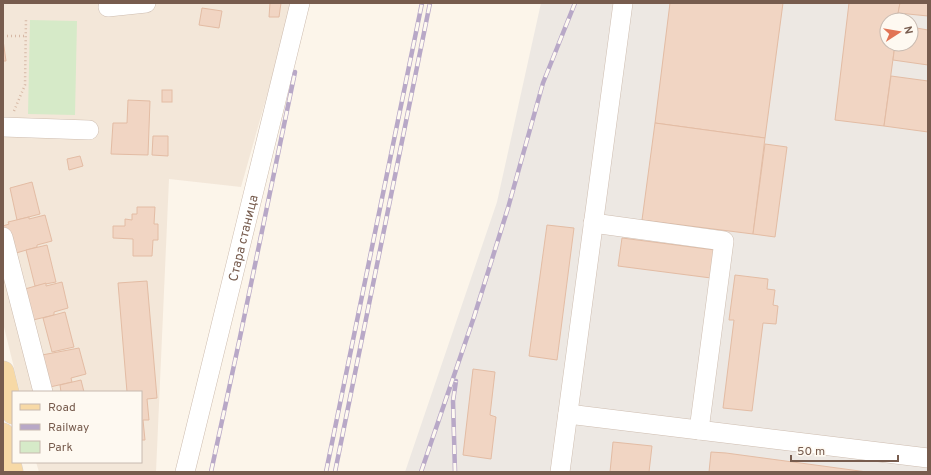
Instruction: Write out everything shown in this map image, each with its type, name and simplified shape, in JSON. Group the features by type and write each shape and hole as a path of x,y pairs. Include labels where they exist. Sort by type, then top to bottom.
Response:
{"main road":[{"path":"3,372 12,409"},
{"path":"3,434 12,472"}],"street":[{"path":"108,7 146,3"},
{"name":"Стара станица","path":"185,472 300,3"},
{"path":"560,472 623,3"},
{"path":"8,120 89,130"},
{"path":"593,223 724,241 699,430"},
{"path":"3,237 43,391"},
{"path":"568,414 928,458"}],"path":[{"path":"8,120 25,85 26,18"},
{"path":"3,36 26,36"}],"shaded area":[{"path":"3,3 293,3 241,187 169,179 156,472 39,472 36,463 142,463 142,391 20,391 3,323"},
{"path":"541,3 928,3 928,472 405,472 497,202"}],"green space":[{"path":"30,20 77,21 75,115 28,114"}],"building":[{"path":"270,3 281,3 279,17 269,17"},
{"path":"670,3 783,3 765,138 655,123"},
{"path":"849,3 900,3 898,12 879,12 879,52 894,52 884,126 835,120"},
{"path":"900,3 928,3 928,16 919,15 919,12 898,12"},
{"path":"202,8 222,11 219,28 199,25"},
{"path":"919,28 928,30 928,65 893,60 894,52 919,52"},
{"path":"3,40 6,61 3,61"},
{"path":"891,76 928,81 928,132 884,126"},
{"path":"162,90 172,90 172,102 162,102"},
{"path":"128,100 150,101 148,155 111,154 113,123 127,123"},
{"path":"655,123 765,138 753,234 642,220"},
{"path":"153,136 168,136 168,156 152,155"},
{"path":"765,144 787,147 775,237 753,234"},
{"path":"80,156 83,166 69,170 67,159"},
{"path":"32,182 40,214 17,220 10,188"},
{"path":"137,207 155,207 154,224 158,224 158,240 153,240 152,256 133,256 133,239 113,238 113,226 125,226 125,219 132,220 132,214 137,214"},
{"path":"45,215 52,241 16,253 10,251 3,226 9,224 8,222"},
{"path":"547,225 574,228 557,360 529,356"},
{"path":"622,238 715,250 711,278 618,266"},
{"path":"47,245 56,282 35,286 26,250"},
{"path":"735,275 768,279 767,289 775,290 773,305 778,306 776,324 763,323 752,411 723,408 734,320 729,320"},
{"path":"147,281 157,398 147,399 149,420 143,420 145,440 142,440 142,391 127,391 118,283"},
{"path":"62,282 68,308 54,312 54,315 33,320 25,289 46,283 46,286"},
{"path":"65,312 74,347 52,352 43,318"},
{"path":"79,348 86,374 71,378 72,382 50,387 42,355"},
{"path":"473,369 495,372 490,415 496,417 491,459 463,455"},
{"path":"81,380 84,391 61,391 60,385"},
{"path":"613,442 652,446 649,472 610,472"},
{"path":"711,452 726,453 867,472 709,472"}],"railway":[{"path":"326,472 422,3"},
{"path":"335,472 430,3"},
{"path":"421,472 474,317 508,208 543,83 575,3"},
{"path":"211,472 295,72"},
{"path":"455,472 453,401 456,381"}]}
